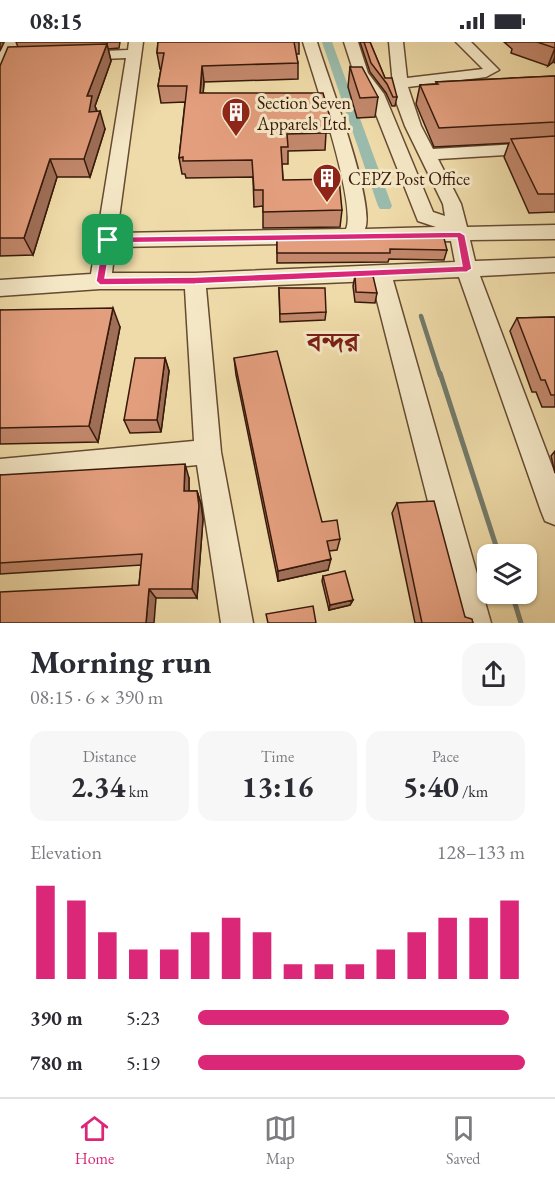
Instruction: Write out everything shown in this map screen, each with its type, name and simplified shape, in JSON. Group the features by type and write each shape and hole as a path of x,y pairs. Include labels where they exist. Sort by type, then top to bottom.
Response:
{"street":[{"path":"5,61 12,42"},
{"path":"310,42 355,193 359,221 352,237"},
{"path":"351,42 361,73 376,94 425,216 459,230"},
{"path":"396,42 402,96 413,126 452,204 467,269 555,511"},
{"path":"401,82 486,73 492,70 463,42"},
{"path":"63,57 135,48 108,240 100,281"},
{"path":"428,154 555,147"},
{"path":"108,240 352,237 459,230 555,232"},
{"path":"0,288 100,281 195,281 555,265"},
{"path":"380,272 475,623"},
{"path":"195,281 208,452 237,623"},
{"path":"0,472 208,452"}],"building":[{"path":"158,42 294,42 298,63 202,66 200,93 323,93 330,117 324,117 326,133 287,134 288,147 281,147 283,180 339,179 342,210 263,212 263,190 254,190 252,160 183,161 183,157 179,158 187,86 158,86 164,53 157,53"},
{"path":"364,42 370,42 385,78 392,78 397,97 393,97 387,84 371,63"},
{"path":"537,42 555,42 555,48"},
{"path":"107,44 87,96 92,96 89,112 100,111 84,159 50,159 24,238 0,238 0,66 8,47"},
{"path":"350,67 362,67 378,97 360,98"},
{"path":"555,76 555,122 439,128 420,85 438,84 436,82"},
{"path":"555,136 555,194 538,194 511,139"},
{"path":"277,237 444,238 447,250 390,249 390,253 277,253"},
{"path":"355,276 373,276 377,293 356,292"},
{"path":"279,288 325,288 326,312 280,314"},
{"path":"113,308 89,426 0,428 0,310"},
{"path":"555,317 555,395 551,395 545,380 541,380 517,318"},
{"path":"277,351 322,522 337,520 340,539 327,541 331,559 278,571 234,358"},
{"path":"135,358 165,358 157,420 124,420"},
{"path":"185,464 184,491 197,491 199,506 192,589 149,589 146,623 0,623 0,592 139,585 142,554 0,563 0,475"},
{"path":"434,501 465,617 472,619 473,623 422,623 397,503"},
{"path":"345,571 353,600 330,605 323,576"},
{"path":"313,606 316,623 268,623 266,614"}],"waterway":[{"path":"327,42 385,206"},
{"path":"421,316 440,375"},
{"path":"440,373 495,544"},
{"path":"515,604 521,623"}],"place":[{"name":"Section Seven Apparels Ltd.","path":"236,138"},
{"name":"CEPZ Post Office","path":"327,204"}],"district":[{"name":"বন্দর","path":"333,341"}],"route":[{"path":"460,235 467,269 195,281 100,281 108,240 460,235"}]}
